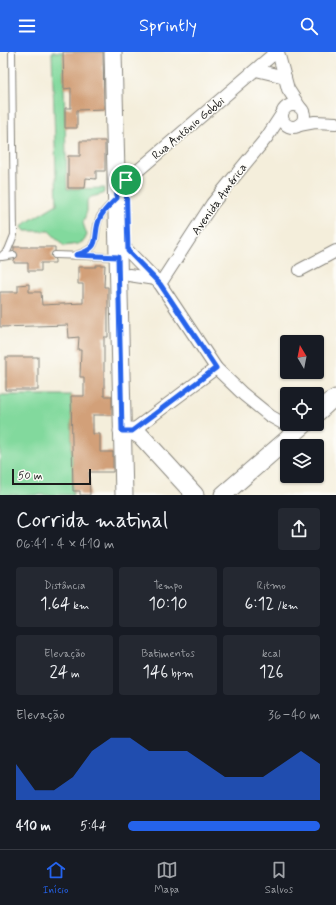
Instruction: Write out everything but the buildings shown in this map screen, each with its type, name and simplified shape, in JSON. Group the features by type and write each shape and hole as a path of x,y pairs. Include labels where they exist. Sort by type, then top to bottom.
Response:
{"main road":[{"path":"113,52 120,186 121,253 124,275 127,431 124,495"},
{"path":"120,186 124,52"},
{"path":"127,431 134,495"},
{"path":"127,431 141,436 195,495"},
{"path":"223,495 298,431"}],"street":[{"name":"Rua Antônio Gobbi","path":"120,186 277,52"},
{"name":"Avenida América","path":"277,52 286,83 301,109 315,122"},
{"path":"256,70 286,83"},
{"name":"Avenida América","path":"158,282 212,204 267,137 284,111 286,83"},
{"path":"291,105 301,109 304,119 296,126 284,121 284,111 291,105"},
{"name":"Avenida América","path":"267,137 296,126 315,122 336,123"},
{"path":"300,270 336,251"},
{"path":"121,253 158,282 216,368 243,394 270,416 280,420"},
{"path":"124,275 158,282"},
{"path":"127,431 216,368"}],"lane":[{"path":"0,257 8,250 14,235 12,52"},
{"path":"76,255 87,251 94,244 102,214 120,186"},
{"path":"55,255 121,253"},
{"path":"0,257 14,255"}],"green space":[{"path":"52,52 63,52 67,189 105,188 103,194 91,197 87,201 87,211 83,223 87,235 84,241 78,244 64,246 49,231 25,231 22,227 24,224 57,204"},
{"path":"0,395 71,395 73,495 0,495"}],"route":[{"path":"126,180 128,251 160,284 216,368 132,431 122,431 118,257 76,255 87,251 94,244 102,214 117,198 116,181 126,180"}]}
